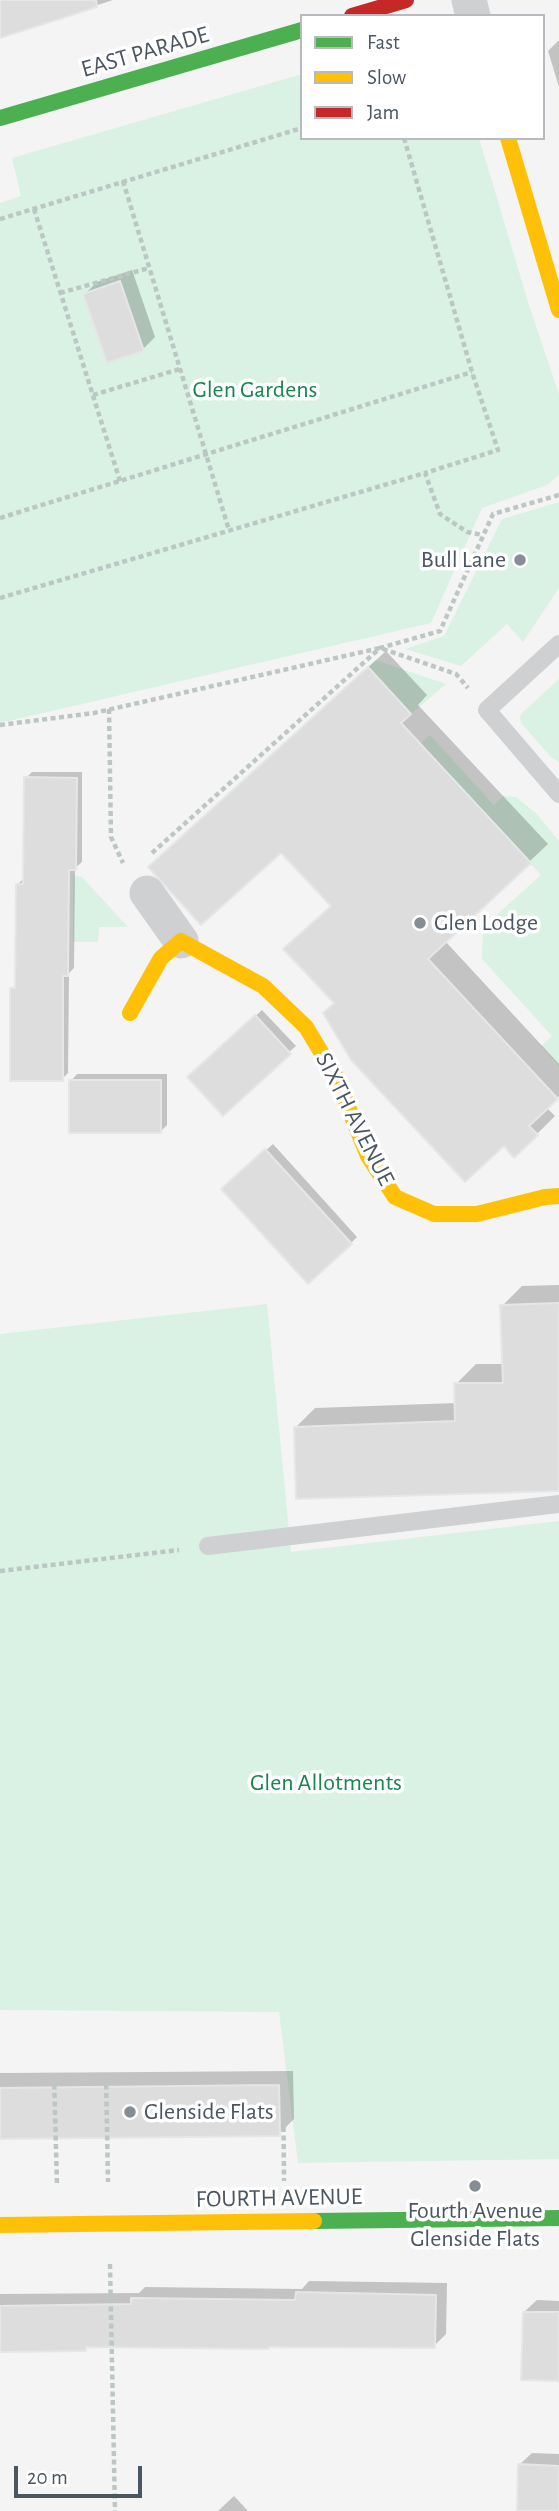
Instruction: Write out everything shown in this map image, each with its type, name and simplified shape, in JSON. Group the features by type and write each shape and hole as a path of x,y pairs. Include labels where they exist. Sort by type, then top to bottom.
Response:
{"street":[{"path":"359,14 406,0"},
{"name":"EAST PARADE","path":"0,118 300,31"},
{"path":"509,140 559,310"},
{"name":"SIXTH AVENUE","path":"145,876 181,942 263,986 306,1027 336,1077 368,1156 395,1197 434,1214 477,1214 559,1196"},
{"path":"130,1013 161,958 181,942"},
{"name":"FOURTH AVENUE","path":"0,2225 559,2218"}],"lane":[{"path":"559,644 487,710 559,794"},
{"path":"208,1546 559,1504"}],"path":[{"path":"0,219 300,129"},
{"path":"0,598 498,450 472,372 405,140"},
{"path":"123,181 229,530"},
{"path":"34,209 120,481"},
{"path":"60,293 149,268"},
{"path":"93,395 180,369"},
{"path":"0,518 472,372"},
{"path":"425,473 440,514 467,532 483,535"},
{"path":"402,480 403,487"},
{"path":"0,725 110,709 380,648 440,631 493,514 559,495"},
{"path":"174,546 177,553"},
{"path":"380,648 456,674 487,710"},
{"path":"145,876 380,648"},
{"path":"110,709 111,837"},
{"path":"0,1572 208,1546"},
{"path":"54,2076 58,2224"},
{"path":"106,2076 115,2511"},
{"path":"283,2076 285,2220"}],"green space":[{"name":"Glen Gardens","path":"300,75 300,140 480,140 559,394 559,475 547,485 482,508 431,623 0,723 0,203 21,196 12,158"},
{"path":"559,502 559,588 523,642 507,624 461,666 405,649 444,636 502,519"},
{"path":"375,660 446,684 411,714 368,667"},
{"path":"559,679 559,762 552,758 521,723 520,718 521,714"},
{"path":"430,735 494,805 503,796 516,797 537,814 559,841 559,1066 541,1046 552,1036 482,959 483,927 541,875 420,744"},
{"path":"73,875 82,877 128,927 99,927 98,942 73,942"},
{"name":"Glen Allotments","path":"267,1304 291,1552 559,1521 559,2159 298,2163 279,2012 0,2010 0,1334"}],"building":[{"path":"0,0 96,0 97,7 0,38"},
{"path":"120,281 144,351 107,363 83,294"},
{"name":"Glen Lodge","path":"368,667 411,714 401,723 531,863 428,959 558,1099 529,1126 538,1135 514,1158 504,1146 465,1182 351,1060 323,1013 334,1003 283,949 331,906 281,853 201,925 148,867"},
{"path":"24,777 77,778 76,870 69,870 68,976 63,976 63,1081 10,1081 10,988 15,988 16,884 23,884"},
{"path":"255,1015 291,1054 223,1116 187,1077"},
{"path":"69,1080 161,1080 161,1133 69,1133"},
{"path":"265,1149 352,1244 308,1284 221,1189"},
{"path":"559,1303 559,1491 296,1499 294,1427 455,1421 454,1383 503,1383 500,1305"},
{"path":"279,2085 280,2136 0,2139 0,2088"},
{"path":"296,2292 436,2295 435,2348 86,2347 86,2351 0,2352 0,2306 131,2304 131,2298 295,2300"},
{"path":"523,2312 559,2312 559,2381 521,2380"},
{"path":"518,2464 559,2466 559,2511 517,2511"}],"traffic: fast":[{"path":"0,118 300,31"},
{"path":"314,2221 559,2218"}],"traffic: slow":[{"path":"509,140 559,310"},
{"path":"130,1013 161,958 181,941 263,986 306,1027 336,1077 368,1156 395,1197 434,1214 477,1214 559,1196"},
{"path":"0,2225 314,2221"}],"traffic: jam":[{"path":"359,14 406,0"}],"place":[{"name":"Bull Lane","path":"520,560"},
{"name":"Glen Lodge","path":"420,923"},
{"name":"Glenside Flats","path":"130,2112"},
{"name":"Fourth Avenue Glenside Flats","path":"475,2186"}]}
